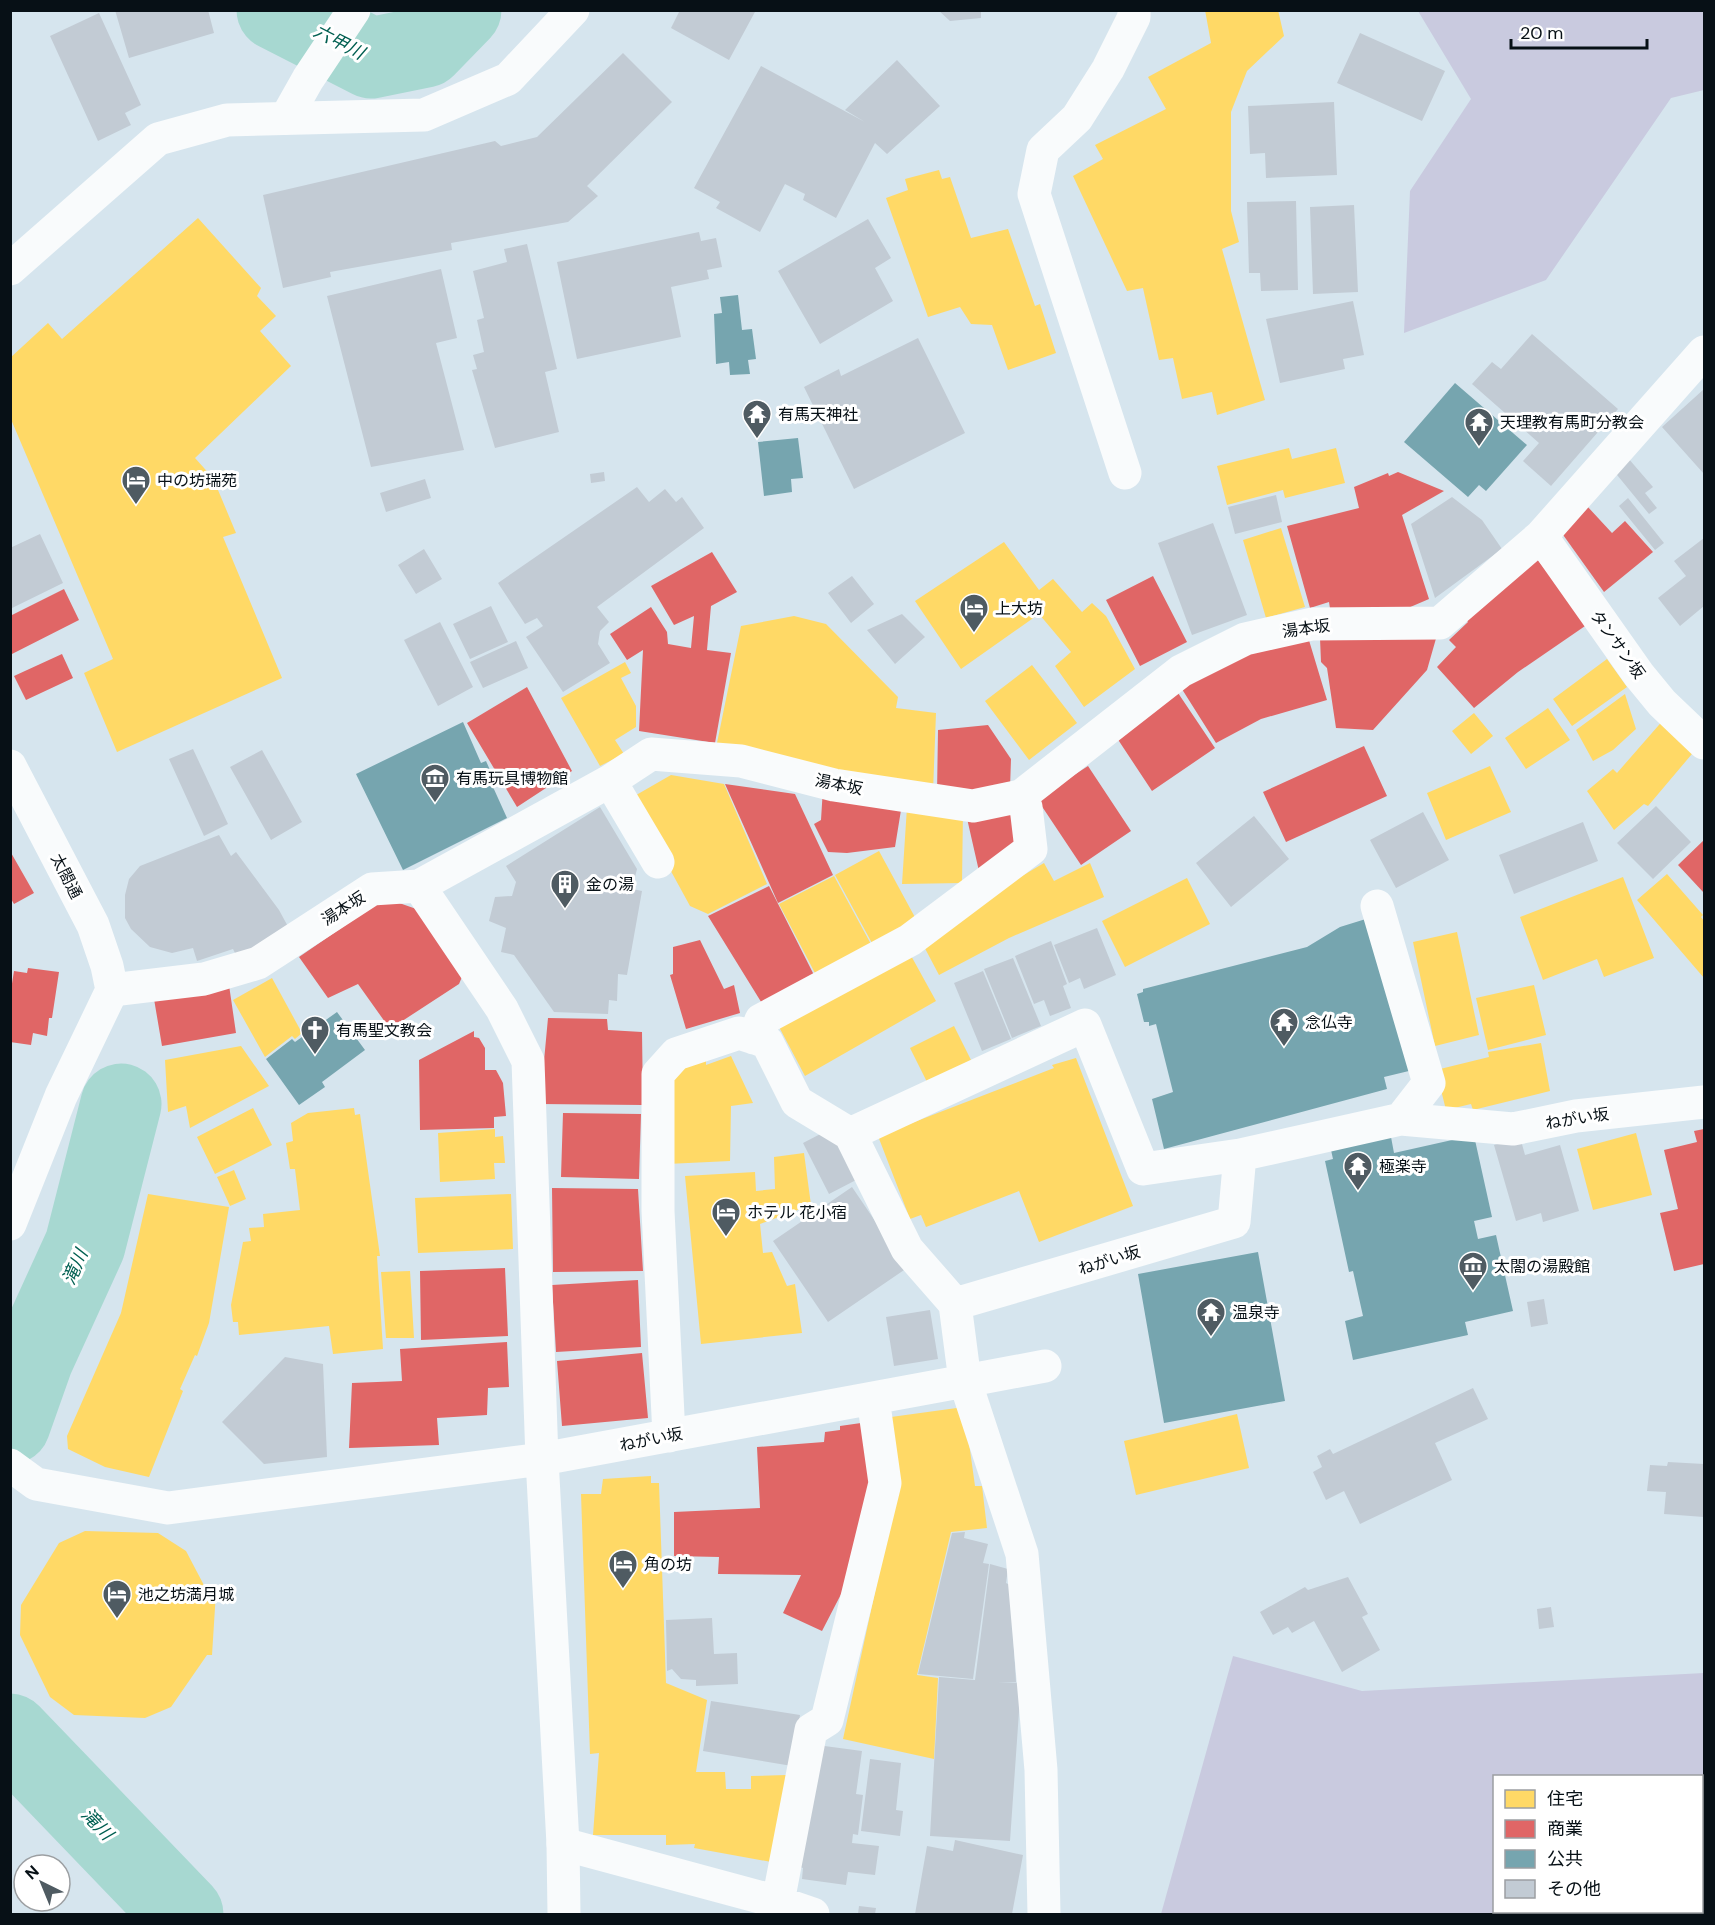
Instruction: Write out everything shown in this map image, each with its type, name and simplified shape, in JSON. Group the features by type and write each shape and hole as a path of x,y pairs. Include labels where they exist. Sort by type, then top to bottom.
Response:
{"street":[{"path":"286,118 308,79 354,10"},
{"path":"10,268 158,139 226,120 424,115 508,79 573,10"},
{"path":"1125,473 1034,194 1043,150 1077,118 1108,69 1134,17 1134,10"},
{"name":"湯本坂","path":"112,990 204,979 258,963 372,889 419,886 610,780 651,754 741,761 834,785 973,806 1021,796 1181,671 1245,639 1312,624 1440,624 1541,536 1704,351"},
{"name":"タンサン坂","path":"1541,536 1639,675 1662,703 1704,743"},
{"name":"太閤通","path":"10,766 93,924 107,966 112,990"},
{"path":"610,780 658,862"},
{"path":"754,1038 761,1020 910,940 1031,849 1026,807 1021,796"},
{"path":"419,886 502,1009 528,1061 542,1460 564,1914"},
{"path":"1377,906 1429,1083 1401,1119"},
{"path":"10,1224 61,1096 112,990"},
{"path":"849,1134 1085,1025 1143,1169 1239,1155"},
{"path":"669,1436 658,1211 658,1074 676,1054 739,1033 766,1041 797,1102 849,1134 908,1249 955,1304 965,1381 1022,1554 1041,1770 1044,1914"},
{"name":"ねがい坂","path":"955,1304 1233,1222 1239,1155 1401,1119 1513,1129 1576,1116 1704,1102"},
{"name":"ねがい坂","path":"23,1475 168,1508 542,1460 1045,1366"},
{"path":"777,1902 811,1730 827,1720 885,1483 873,1398"},
{"path":"562,1844 777,1902 813,1914"}],"shaded area":[{"path":"1418,11 1704,11 1704,90 1671,98 1546,280 1404,333 1410,191 1471,99"},
{"path":"1233,1656 1362,1691 1704,1673 1704,1914 1161,1914"}],"building: 住宅":[{"path":"1205,10 1278,10 1284,36 1247,71 1231,112 1231,211 1239,242 1222,249 1265,400 1217,415 1212,392 1182,399 1173,358 1159,360 1143,288 1127,291 1073,176 1103,159 1095,145 1166,109 1148,77 1211,43"},
{"path":"939,170 942,179 950,177 971,238 1008,229 1035,306 1040,304 1056,353 1008,370 992,325 971,324 960,307 928,317 886,198 908,190 905,179"},
{"name":"中の坊瑞苑","path":"198,218 261,288 257,296 276,316 260,331 291,366 195,458 213,478 236,533 223,537 282,678 117,752 84,673 113,659 10,417 10,358 48,323 62,339"},
{"path":"1289,448 1292,459 1336,448 1345,483 1285,498 1283,490 1227,505 1217,466"},
{"path":"1281,528 1305,607 1266,618 1243,540"},
{"name":"上大坊","path":"1004,542 1039,590 1053,579 1082,612 1092,603 1106,616 1135,669 1084,707 1055,666 1071,652 1039,614 961,669 915,601"},
{"path":"794,616 826,624 898,697 896,708 936,713 933,792 717,743 741,626"},
{"path":"1607,659 1627,687 1572,726 1553,699"},
{"path":"625,662 631,673 621,678 636,706 636,727 615,740 624,754 600,766 561,698"},
{"path":"1032,665 1077,723 1029,760 985,701"},
{"path":"1625,694 1636,729 1613,750 1593,761 1576,730"},
{"path":"1548,708 1570,740 1526,769 1505,738"},
{"path":"1474,713 1493,736 1471,754 1452,731"},
{"path":"1665,718 1697,748 1648,806 1644,804 1614,830 1587,791 1613,769 1617,773"},
{"path":"1490,766 1511,812 1446,840 1427,793"},
{"path":"671,775 724,784 767,884 708,914 690,906 631,798"},
{"path":"907,807 963,810 962,883 902,884"},
{"path":"879,851 917,921 873,945 835,875"},
{"path":"1044,863 1054,881 1090,863 1104,897 1009,938 939,975 919,937"},
{"path":"1667,874 1703,915 1701,917 1704,921 1704,978 1637,900"},
{"path":"834,876 872,946 816,975 779,904"},
{"path":"1623,877 1654,958 1604,977 1597,959 1543,980 1520,917"},
{"path":"1187,878 1210,924 1125,967 1102,921"},
{"path":"1457,932 1479,1035 1435,1046 1413,942"},
{"path":"909,952 936,1001 805,1076 778,1025"},
{"path":"272,978 302,1033 295,1039 292,1036 265,1057 233,1000"},
{"path":"1534,985 1546,1035 1488,1050 1476,998"},
{"path":"954,1026 973,1064 929,1086 910,1048"},
{"path":"1541,1043 1550,1091 1473,1110 1471,1104 1446,1110 1436,1070 1489,1057 1488,1052"},
{"path":"241,1046 269,1086 190,1128 186,1106 168,1112 165,1060"},
{"path":"706,1051 706,1065 731,1056 753,1103 731,1106 730,1161 667,1164 671,1068"},
{"path":"1076,1058 1133,1206 1039,1242 1019,1191 926,1227 921,1215 910,1219 878,1136 1054,1068 1052,1065"},
{"path":"253,1108 272,1145 215,1174 197,1137"},
{"path":"354,1108 355,1115 360,1114 380,1256 377,1256 383,1349 333,1354 329,1326 239,1335 238,1322 233,1322 231,1305 243,1242 251,1241 249,1228 264,1227 263,1214 300,1210 295,1169 290,1169 286,1143 293,1141 291,1123 308,1113"},
{"path":"495,1129 495,1137 503,1136 505,1163 494,1163 495,1179 440,1182 438,1133"},
{"path":"1636,1133 1652,1195 1593,1210 1577,1149"},
{"name":"ホテル 花小宿","path":"804,1153 811,1205 760,1224 763,1253 772,1252 787,1286 795,1284 802,1333 701,1344 685,1176 755,1172 756,1191 775,1189 774,1157"},
{"path":"234,1170 246,1199 230,1206 217,1177"},
{"path":"148,1194 229,1207 209,1323 197,1356 195,1355 180,1389 183,1391 149,1477 105,1467 68,1449 67,1436 121,1313"},
{"path":"511,1194 513,1249 418,1253 415,1198"},
{"path":"410,1271 414,1338 386,1338 381,1272"},
{"path":"964,1407 975,1486 982,1486 987,1528 951,1532 917,1675 938,1678 934,1759 843,1739 897,1491 891,1417"},
{"path":"1237,1414 1249,1468 1136,1495 1124,1441"},
{"name":"角の坊","path":"651,1476 651,1483 659,1483 666,1683 707,1700 696,1772 725,1772 726,1789 751,1789 751,1776 786,1775 777,1863 694,1848 695,1844 666,1845 666,1835 593,1835 599,1753 590,1754 581,1494 601,1494 603,1479"},
{"name":"池之坊満月城","path":"85,1531 158,1533 186,1551 207,1591 216,1592 212,1655 207,1655 171,1707 145,1718 74,1715 50,1697 20,1635 21,1605 59,1543"}],"building: 商業":[{"path":"1398,472 1444,491 1402,515 1429,599 1394,614 1331,615 1329,602 1310,608 1287,526 1359,508 1354,487 1388,473 1389,476"},
{"path":"1587,506 1612,533 1625,521 1653,552 1604,592 1561,532"},
{"path":"712,552 737,592 711,606 707,650 731,653 715,743 639,731 643,650 627,660 610,634 651,607 667,632 668,644 691,648 694,616 674,625 651,586"},
{"path":"1537,559 1588,624 1518,672 1474,708 1437,667 1456,647 1449,640 1468,622 1463,616"},
{"path":"1153,576 1187,642 1140,666 1106,600"},
{"path":"64,589 79,620 10,655 10,616"},
{"path":"1437,635 1427,670 1373,730 1336,728 1327,668 1321,662 1320,638"},
{"path":"1308,637 1327,700 1261,719 1216,743 1180,686 1226,660"},
{"path":"62,654 73,678 26,700 14,676"},
{"path":"527,687 572,771 517,807 467,723"},
{"path":"1174,687 1215,748 1152,791 1111,729"},
{"path":"988,725 1011,759 1010,789 937,794 938,730"},
{"path":"1364,746 1387,796 1286,842 1263,792"},
{"path":"1088,766 1131,831 1081,865 1037,799"},
{"path":"725,784 795,794 833,875 778,903"},
{"path":"823,788 902,804 895,847 847,853 828,852 814,824 821,820"},
{"path":"1016,804 1024,850 981,880 966,814"},
{"path":"1704,840 1704,893 1678,865"},
{"path":"10,851 34,893 14,904 10,897"},
{"path":"769,886 815,977 763,1005 708,916"},
{"path":"385,898 422,911 462,977 459,984 390,1029 358,984 328,998 299,957"},
{"path":"700,940 724,989 734,985 740,1013 686,1029 670,975 673,974 673,947"},
{"path":"28,968 59,972 47,1036 33,1033 31,1045 10,1042 10,996 14,971 27,973"},
{"path":"229,985 236,1033 162,1046 154,999"},
{"path":"548,1018 607,1019 608,1030 642,1032 643,1105 540,1104"},
{"path":"474,1031 474,1037 479,1038 485,1048 485,1070 496,1070 503,1083 506,1116 494,1117 494,1128 420,1130 419,1060"},
{"path":"563,1113 641,1114 639,1179 561,1177"},
{"path":"1704,1129 1704,1264 1674,1271 1660,1213 1678,1209 1664,1150 1697,1142 1694,1131"},
{"path":"552,1188 638,1189 643,1271 553,1272"},
{"path":"505,1268 508,1336 421,1340 420,1271"},
{"path":"638,1280 641,1347 556,1352 552,1285"},
{"path":"507,1342 509,1387 488,1388 487,1415 437,1418 439,1445 349,1448 352,1383 402,1381 400,1349"},
{"path":"642,1353 648,1418 562,1426 557,1361"},
{"path":"868,1422 872,1491 852,1573 822,1631 783,1613 801,1575 718,1574 719,1557 674,1556 674,1512 760,1508 757,1447 824,1442 825,1432 840,1430 840,1426"}],"building: 公共":[{"path":"738,295 742,330 752,329 756,359 748,360 750,374 730,375 729,362 716,364 714,314 722,313 720,297"},
{"path":"1455,383 1527,445 1486,491 1479,485 1468,497 1404,442"},
{"path":"798,438 803,478 791,479 792,492 764,496 758,442"},
{"name":"有馬玩具博物館","path":"463,722 481,763 486,761 497,786 493,787 507,818 403,870 356,774"},
{"name":"念仏寺","path":"1369,918 1413,1070 1384,1077 1387,1089 1164,1149 1152,1099 1173,1092 1156,1024 1149,1026 1149,1022 1144,1022 1137,994 1143,992 1143,989 1307,947 1340,927"},
{"name":"有馬聖文教会","path":"337,1012 365,1050 322,1082 325,1087 299,1105 266,1059 292,1039 295,1042"},
{"path":"1391,1137 1394,1153 1461,1138 1475,1140 1492,1217 1474,1221 1478,1239 1496,1235 1513,1311 1465,1322 1468,1335 1353,1360 1345,1321 1363,1316 1353,1271 1349,1272 1325,1161 1333,1159 1331,1150"},
{"name":"温泉寺","path":"1258,1252 1285,1401 1164,1423 1138,1274"}],"building: その他":[{"path":"115,10 208,10 214,33 129,58"},
{"path":"680,10 756,10 729,60 671,28"},
{"path":"938,10 981,10 981,18 950,21"},
{"path":"99,13 141,105 125,113 131,125 98,141 50,36"},
{"path":"1360,33 1445,71 1422,121 1337,83"},
{"path":"623,53 672,102 587,186 598,196 568,222 451,243 452,250 330,272 331,277 283,288 263,195 495,141 501,146 537,137"},
{"path":"897,60 940,106 887,154 875,143 836,218 803,200 805,194 785,184 760,232 716,208 720,202 694,188 761,66 865,122 845,110"},
{"path":"1334,102 1337,175 1266,178 1265,153 1250,154 1248,106"},
{"path":"1296,201 1298,290 1261,291 1260,273 1249,273 1247,202"},
{"path":"1354,205 1358,292 1313,294 1310,207"},
{"path":"868,219 891,258 875,268 893,301 820,344 778,271"},
{"path":"699,232 701,241 716,238 722,267 707,270 709,279 671,287 681,337 577,359 557,262"},
{"path":"527,244 557,369 545,372 559,432 495,448 472,370 477,369 473,355 484,352 477,320 484,318 473,271 507,262 504,249"},
{"path":"441,269 457,338 436,343 464,450 371,467 327,296"},
{"path":"1353,301 1364,355 1343,359 1345,369 1280,383 1266,319"},
{"path":"1532,334 1618,409 1551,486 1523,461 1539,443 1472,384 1492,362 1501,369"},
{"path":"918,338 965,433 854,489 804,387 839,369 841,376"},
{"path":"1704,389 1704,474 1662,427"},
{"path":"1628,458 1653,487 1645,493 1657,508 1649,514 1613,470"},
{"path":"604,472 605,481 591,483 590,474"},
{"path":"425,479 431,498 386,512 380,493"},
{"path":"637,487 649,502 665,489 676,502 682,497 704,528 597,607 609,622 600,631 598,644 610,663 563,692 526,637 543,626 537,618 525,624 498,583"},
{"path":"1276,495 1282,522 1235,534 1228,507"},
{"path":"1452,497 1482,520 1502,549 1435,598 1411,524"},
{"path":"1628,498 1664,543 1655,550 1619,506"},
{"path":"1213,523 1247,615 1192,635 1158,543"},
{"path":"40,534 63,583 10,609 10,548"},
{"path":"1704,538 1704,606 1680,626 1658,598 1686,576 1674,561"},
{"path":"424,549 442,579 416,594 398,565"},
{"path":"852,576 874,604 851,623 828,593"},
{"path":"491,606 508,642 470,659 453,624"},
{"path":"902,614 925,637 895,664 867,630"},
{"path":"440,622 473,687 438,706 404,640"},
{"path":"516,641 528,668 483,688 470,662"},
{"path":"193,749 228,824 204,836 169,759"},
{"path":"262,750 302,822 271,840 230,767"},
{"path":"1656,806 1691,842 1653,879 1617,843"},
{"name":"金の湯","path":"600,807 637,869 632,889 642,891 627,975 618,974 617,1001 609,1000 608,1014 554,1012 514,955 501,952 506,928 489,921 495,897 512,896 516,882 506,866"},
{"path":"1423,812 1449,860 1396,888 1370,840"},
{"path":"1254,816 1289,859 1231,907 1196,863"},
{"path":"1583,822 1598,861 1514,894 1499,855"},
{"path":"219,835 231,856 236,852 279,910 291,932 236,955 233,949 197,961 193,948 172,953 150,947 131,929 125,918 125,895 129,879 140,866"},
{"path":"1097,928 1116,975 1084,989 1080,978 1069,983 1054,945"},
{"path":"1051,941 1067,984 1063,986 1071,1008 1050,1016 1044,1000 1034,1004 1015,956"},
{"path":"1013,958 1041,1026 1012,1038 984,969"},
{"path":"983,971 1011,1039 982,1051 954,983"},
{"path":"832,1128 858,1179 829,1194 803,1143"},
{"path":"1520,1137 1525,1155 1560,1145 1579,1211 1543,1222 1541,1213 1516,1221 1494,1145"},
{"path":"852,1187 907,1268 828,1322 773,1241"},
{"path":"1544,1299 1548,1324 1531,1327 1527,1302"},
{"path":"930,1310 938,1359 894,1366 886,1317"},
{"path":"285,1357 323,1364 327,1457 264,1464 222,1422"},
{"path":"1473,1388 1488,1419 1435,1443 1452,1480 1360,1524 1344,1491 1326,1500 1313,1472 1322,1467 1317,1456 1330,1449 1333,1454"},
{"path":"1668,1462 1704,1464 1704,1517 1664,1514 1666,1492 1647,1491 1650,1465 1667,1466"},
{"path":"965,1532 964,1538 988,1544 983,1563 989,1564 973,1679 918,1674 952,1533"},
{"path":"990,1564 1008,1569 1006,1583 1010,1585 1016,1682 998,1682 1021,1683 1010,1841 930,1836 939,1677 975,1680"},
{"path":"1348,1577 1368,1614 1362,1617 1380,1650 1342,1672 1314,1621 1292,1633 1288,1627 1273,1635 1260,1612 1305,1587 1308,1590"},
{"path":"1551,1607 1554,1627 1539,1629 1537,1609"},
{"path":"712,1618 714,1654 737,1653 738,1684 696,1686 696,1680 681,1679 672,1669 667,1671 666,1620"},
{"path":"711,1701 800,1715 792,1766 703,1751"},
{"path":"817,1745 862,1751 856,1794 863,1795 858,1835 853,1834 852,1843 879,1846 875,1875 848,1872 846,1885 802,1879 803,1868 800,1867"},
{"path":"870,1759 901,1763 896,1810 903,1811 900,1836 861,1831"},
{"path":"955,1840 1023,1855 1012,1914 915,1914 927,1846 953,1851"},
{"path":"859,1906 876,1908 875,1914 858,1914"}],"waterway":[{"name":"六甲川","path":"277,10 371,58 425,47 461,10"},
{"name":"滝川","path":"10,1424 33,1359 85,1245 121,1104"},
{"name":"滝川","path":"10,1734 183,1914"}],"place":[{"name":"有馬天神社","path":"757,440"},
{"name":"天理教有馬町分教会","path":"1479,448"},
{"name":"中の坊瑞苑","path":"136,506"},
{"name":"上大坊","path":"974,634"},
{"name":"有馬玩具博物館","path":"435,804"},
{"name":"金の湯","path":"565,910"},
{"name":"念仏寺","path":"1284,1048"},
{"name":"有馬聖文教会","path":"315,1056"},
{"name":"極楽寺","path":"1358,1192"},
{"name":"ホテル 花小宿","path":"726,1238"},
{"name":"太閤の湯殿館","path":"1473,1292"},
{"name":"温泉寺","path":"1211,1338"},
{"name":"角の坊","path":"623,1590"},
{"name":"池之坊満月城","path":"117,1620"}]}
